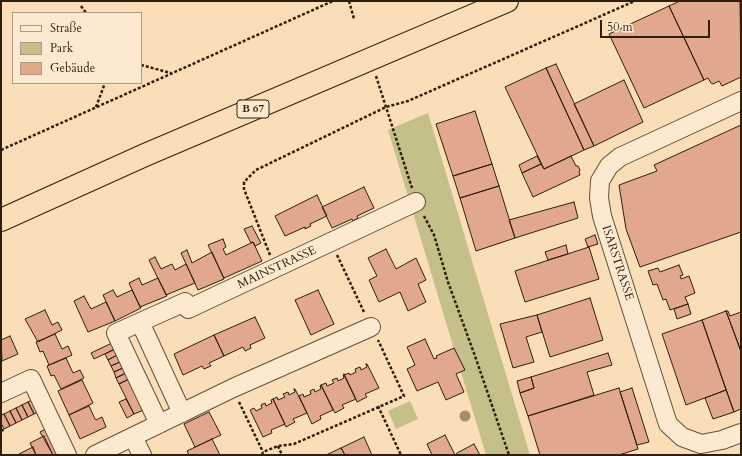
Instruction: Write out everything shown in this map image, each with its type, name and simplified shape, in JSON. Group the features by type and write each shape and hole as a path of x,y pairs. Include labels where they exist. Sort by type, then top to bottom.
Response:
{"highway":[{"name":"B 67","path":"1,207 138,145 474,1"},
{"name":"B 67","path":"1,220 144,155 507,1"}],"street":[{"name":"ISARSTRASSE","path":"741,101 620,157 608,166 600,181 599,198 602,216 668,424 682,436 701,444 722,440 741,434"},
{"name":"MAINSTRASSE","path":"159,424 116,333 185,302 188,309 416,202"},
{"path":"140,322 182,413"},
{"path":"96,455 232,388 371,327"},
{"path":"1,393 31,379 67,455"},
{"path":"133,437 142,455"}],"path":[{"path":"1,150 333,1"},
{"path":"349,1 354,19"},
{"path":"275,268 244,189 244,182 256,170 386,107 408,101 634,1"},
{"path":"81,6 85,12"},
{"path":"142,65 172,73"},
{"path":"376,76 416,202 434,235 448,282 509,455"},
{"path":"96,108 105,84"},
{"path":"232,388 262,454 278,446 294,444 378,406 404,396 331,242"},
{"path":"378,406 401,455"},
{"path":"1,431 5,429"},
{"path":"278,446 282,455"}],"green space":[{"path":"428,113 530,455 486,455 388,130"},
{"path":"410,401 418,419 396,429 388,411"}],"building":[{"path":"680,1 740,1 741,77 722,86 719,81 713,84 708,78 704,80 669,6"},
{"path":"669,6 704,80 644,108 609,34"},
{"path":"556,64 594,146 584,150 546,68"},
{"path":"546,68 584,150 544,169 505,87"},
{"path":"624,80 643,122 594,146 574,104"},
{"path":"475,111 492,164 453,176 436,124"},
{"path":"741,125 741,232 640,267 626,229 619,185 657,171 654,165"},
{"path":"537,156 541,164 522,173 519,165"},
{"path":"571,156 576,166 578,166 580,170 580,175 533,197 522,173 541,164 544,169"},
{"path":"492,164 499,186 460,198 453,176"},
{"path":"499,186 515,238 476,251 460,198"},
{"path":"364,187 374,208 357,216 358,218 353,221 352,219 332,228 322,207"},
{"path":"317,195 327,216 310,224 311,226 305,229 305,227 285,236 275,216"},
{"path":"574,202 578,218 515,238 509,220"},
{"path":"252,226 261,243 255,246 253,242 251,243 244,229"},
{"path":"595,235 598,244 588,247 585,239"},
{"path":"223,239 226,247 223,249 226,255 253,242 262,261 224,278 208,245"},
{"path":"566,245 568,254 548,260 545,252"},
{"path":"589,247 599,279 525,302 515,271"},
{"path":"386,249 396,269 416,258 426,280 418,284 426,302 408,311 400,292 379,302 369,280 377,276 368,258"},
{"path":"187,250 192,263 212,252 224,279 198,290 181,253"},
{"path":"155,257 161,269 172,264 175,270 186,264 195,283 166,295 149,260"},
{"path":"679,265 683,275 680,276 681,279 689,276 695,293 685,297 688,304 670,310 666,299 663,300 657,284 653,285 648,271 658,268 660,272"},
{"path":"139,278 142,285 158,278 167,296 140,307 129,283"},
{"path":"113,290 117,297 132,290 141,308 115,321 103,295"},
{"path":"318,290 334,324 311,335 295,300"},
{"path":"84,296 91,309 106,302 115,321 88,332 74,301"},
{"path":"590,298 603,340 550,357 537,315"},
{"path":"688,304 691,314 677,319 674,309"},
{"path":"45,310 52,325 58,322 62,330 38,342 25,319"},
{"path":"726,311 741,352 741,409 734,412 702,320"},
{"path":"726,311 728,311 730,316 741,312 741,351"},
{"path":"537,315 542,332 526,337 534,362 513,368 500,324"},
{"path":"255,317 265,338 250,345 251,348 245,351 243,347 224,356 214,335"},
{"path":"702,320 726,390 686,405 662,334"},
{"path":"55,334 62,349 68,346 72,355 49,365 43,351 40,352 36,342"},
{"path":"214,335 224,356 209,363 211,366 204,369 202,366 183,375 174,354"},
{"path":"10,336 18,354 2,361 1,340"},
{"path":"425,339 434,359 437,358 436,356 454,348 465,370 456,374 464,392 446,400 438,382 417,391 407,369 415,365 407,347"},
{"path":"114,342 117,348 94,359 91,353"},
{"path":"117,348 119,354 108,360 105,354"},
{"path":"608,353 612,365 587,372 594,395 528,416 520,393 534,388 531,377"},
{"path":"119,354 122,361 111,366 108,360"},
{"path":"66,358 73,373 80,370 84,378 61,389 54,375 51,376 47,366"},
{"path":"122,361 125,367 114,372 111,366"},
{"path":"366,364 379,388 365,394 367,397 357,402 344,375 349,373 350,375 356,372 355,369 360,367 361,370 367,367"},
{"path":"125,367 128,372 116,378 114,372"},
{"path":"128,372 131,378 119,384 116,378"},
{"path":"344,374 356,399 342,405 344,408 335,413 321,385 326,383 327,386 334,383 332,380 337,378 338,381 344,378"},
{"path":"531,377 534,388 520,393 517,381"},
{"path":"131,378 146,409 134,414 119,384"},
{"path":"82,380 93,403 69,415 58,391"},
{"path":"321,385 333,410 320,416 321,419 312,424 299,396 303,394 304,397 311,394 310,391 314,389 315,392 321,389"},
{"path":"619,388 638,449 619,455 540,455 528,416"},
{"path":"632,388 649,442 637,445 620,392"},
{"path":"294,389 307,413 293,419 295,422 286,427 273,399 277,397 278,400 285,397 283,394 288,392 289,395 295,392"},
{"path":"726,390 734,412 713,419 705,398"},
{"path":"34,399 40,411 34,414 28,402"},
{"path":"126,399 134,414 127,418 119,402"},
{"path":"273,399 285,424 271,430 272,433 263,437 250,410 254,408 256,411 262,408 261,405 265,403 266,406 272,403 271,400"},
{"path":"28,402 34,414 28,417 22,405"},
{"path":"22,405 28,417 22,420 16,408"},
{"path":"89,406 95,419 96,420 102,417 106,427 80,439 69,415"},
{"path":"16,408 22,420 16,423 10,411"},
{"path":"10,411 16,423 10,426 4,414"},
{"path":"209,412 221,435 195,447 184,424"},
{"path":"4,414 10,426 4,429 1,423 1,415"},
{"path":"48,428 59,453 55,455 53,455 40,432"},
{"path":"445,435 455,455 432,455 427,444"},
{"path":"44,436 53,455 36,455 30,443"},
{"path":"364,437 372,455 345,455 341,448"},
{"path":"212,439 220,455 189,455 187,451"},
{"path":"474,444 480,455 456,455 457,453"},
{"path":"33,447 36,455 19,455 19,454"},
{"path":"341,448 345,455 326,455"}]}
